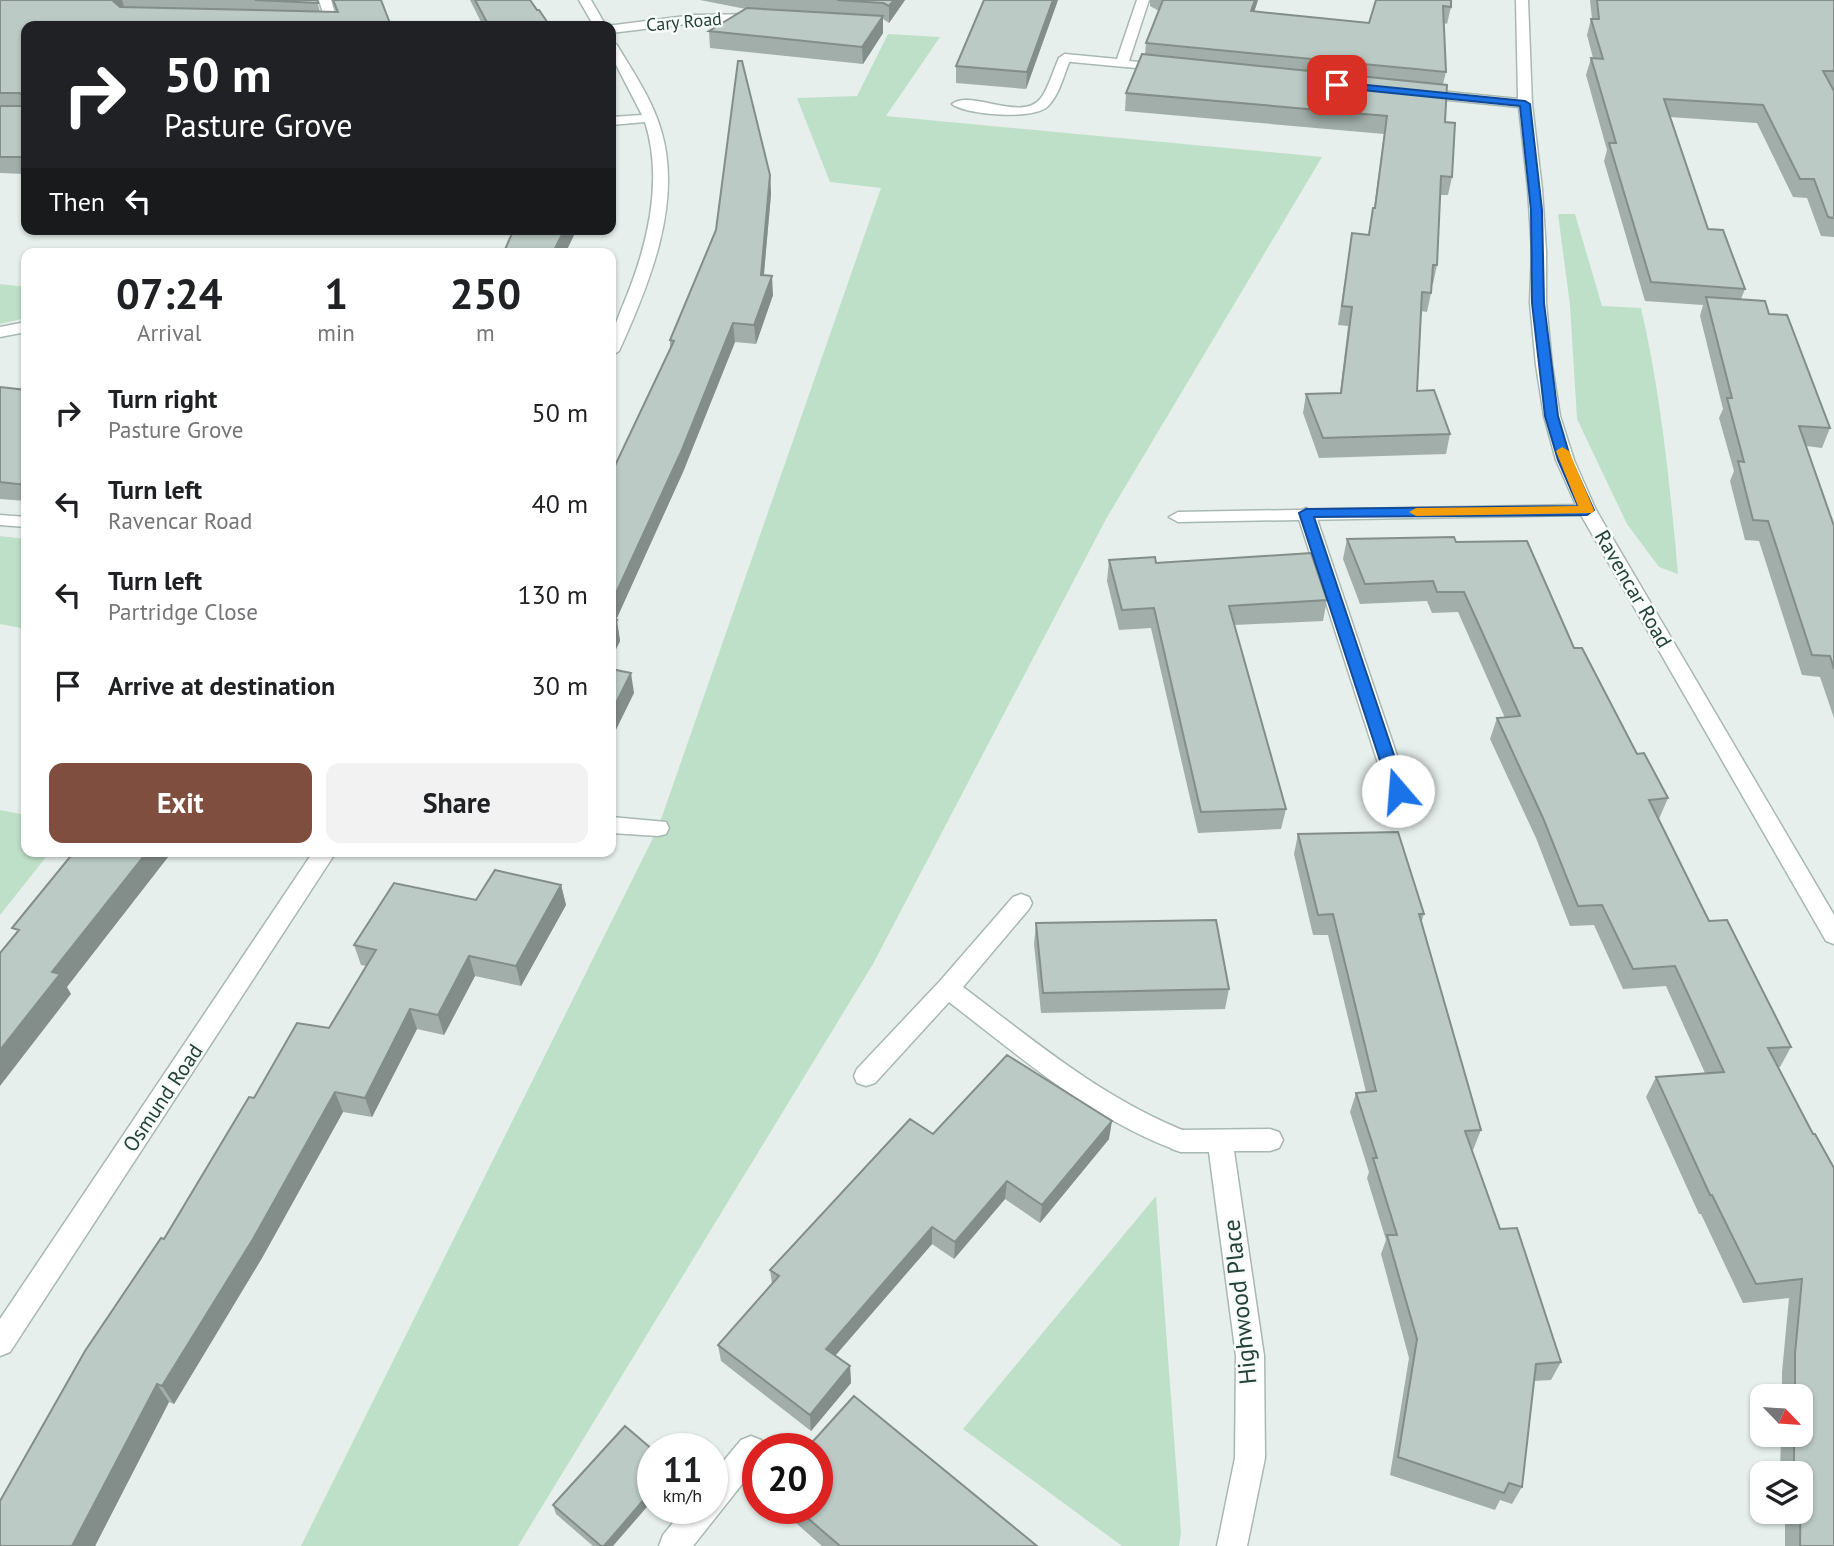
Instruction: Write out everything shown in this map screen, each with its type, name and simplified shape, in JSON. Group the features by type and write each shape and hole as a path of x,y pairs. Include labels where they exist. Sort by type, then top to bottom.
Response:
{"street":[{"path":"325,0 331,21"},
{"path":"585,0 597,21"},
{"path":"1122,64 1143,0"},
{"name":"Ravencar Road","path":"1522,0 1525,104 1536,201 1538,303 1552,416 1565,460 1587,510 1834,935"},
{"name":"Cary Road","path":"616,28 694,19 772,19"},
{"path":"616,55 649,118 658,146 660,188 653,233 624,324 616,341"},
{"path":"959,104 1023,112 1037,109 1044,103 1065,58 1177,69"},
{"path":"1400,91 1525,104"},
{"path":"616,121 649,118"},
{"path":"0,332 21,328"},
{"path":"1178,517 1587,510"},
{"path":"1306,513 1398,791"},
{"path":"0,520 21,522"},
{"path":"616,825 658,828"},
{"name":"Osmund Road","path":"0,1343 322,857"},
{"path":"866,1076 948,988 1021,903"},
{"path":"948,988 1105,1107 1148,1130 1181,1141 1270,1140"},
{"name":"Highwood Place","path":"1220,1140 1250,1356 1251,1458 1232,1546"},
{"path":"728,1479 742,1461"},
{"path":"674,1546 692,1524"}],"green space":[{"path":"888,34 940,37 886,116 1322,157 1106,519 873,964 518,1546 301,1546 658,828 881,188 830,182 797,98 857,96"},
{"path":"1558,214 1575,214 1602,306 1641,308 1659,406 1678,574 1659,567 1627,524 1577,419 1570,305"},
{"path":"0,284 21,286 21,319 0,324"},
{"path":"0,536 21,538 21,628 0,624"},
{"path":"0,810 21,814 21,857 46,857 0,915"},
{"path":"1156,1196 1181,1532 1179,1546 1122,1546 963,1429"}],"building":[{"path":"0,0 112,0 120,7 338,12 333,0 381,0 389,21 21,21 21,94 0,93"},
{"path":"255,0 317,0 318,3"},
{"path":"475,0 530,0 547,21 486,21"},
{"path":"837,0 894,0 889,6 883,3"},
{"path":"984,0 1053,0 1027,72 956,66"},
{"path":"1163,0 1255,0 1251,11 1369,23 1376,0 1451,0 1451,7 1443,6 1446,72 1146,43"},
{"path":"1597,0 1834,0 1834,71 1823,71 1834,91 1834,218 1828,217 1814,179 1800,179 1763,105 1664,99 1708,229 1723,230 1745,289 1651,282 1609,143 1616,143 1591,58 1603,59 1591,19 1599,19"},
{"path":"747,8 883,16 862,47 709,31"},
{"path":"1142,54 1447,85 1445,122 1455,123 1452,177 1441,176 1437,265 1433,265 1431,293 1422,292 1417,391 1434,390 1450,434 1323,438 1306,394 1341,393 1352,307 1342,306 1352,233 1369,235 1387,116 1126,93"},
{"path":"738,61 742,61 770,175 761,275 772,276 754,325 733,323 681,452 616,593 616,463 674,341 670,340 716,230"},
{"path":"0,106 21,106 21,157 0,157"},
{"path":"511,235 562,235 555,248 506,248"},
{"path":"1706,297 1765,301 1769,314 1787,315 1830,428 1799,426 1834,526 1834,669 1830,656 1812,655 1768,521 1753,520 1738,461 1744,462 1727,398 1732,398"},
{"path":"0,387 21,389 21,484 0,482"},
{"path":"1454,537 1456,542 1527,541 1574,648 1582,648 1637,754 1644,753 1668,798 1649,800 1709,921 1727,920 1791,1047 1768,1048 1834,1168 1834,1546 1800,1546 1800,1524 1813,1524 1813,1461 1794,1461 1794,1447 1813,1447 1813,1384 1795,1384 1802,1279 1756,1284 1710,1195 1656,1077 1724,1072 1675,966 1633,969 1602,905 1578,906 1543,818 1497,718 1520,716 1464,592 1437,592 1433,581 1365,584 1347,539"},
{"path":"1311,553 1327,600 1229,606 1286,809 1201,812 1154,608 1122,610 1109,560 1155,557 1156,563"},
{"path":"616,670 631,673 616,703"},
{"path":"1398,832 1424,914 1419,914 1481,1130 1465,1131 1500,1229 1517,1228 1561,1362 1536,1364 1522,1487 1509,1483 1504,1493 1398,1457 1417,1339 1387,1235 1397,1235 1373,1158 1377,1158 1356,1093 1376,1091 1333,914 1318,915 1298,834"},
{"path":"70,857 143,857 52,972 60,974 0,1050 0,953 19,930 12,928"},
{"path":"495,870 561,885 516,966 469,956 438,1015 410,1009 365,1098 335,1092 253,1239 162,1386 157,1384 72,1546 0,1546 0,1501 85,1351 161,1238 164,1239 249,1097 254,1098 297,1023 329,1028 376,950 354,945 394,883 476,900"},
{"path":"1216,920 1229,989 1043,993 1036,923"},
{"path":"1007,1055 1112,1121 1042,1205 1007,1181 955,1242 932,1227 826,1349 850,1366 810,1415 718,1345 779,1276 770,1270 910,1119 933,1134"},
{"path":"854,1396 1037,1546 840,1546 815,1524 833,1524 833,1433 820,1433"},
{"path":"625,1426 637,1436 637,1508 604,1546 553,1505"}],"slow traffic":[{"path":"1416,512 1587,510 1562,451"}],"route":[{"path":"1337,85 1525,104 1535,189 1539,251 1538,303 1544,365 1552,416 1565,460 1587,510 1306,513 1398,791"}]}
